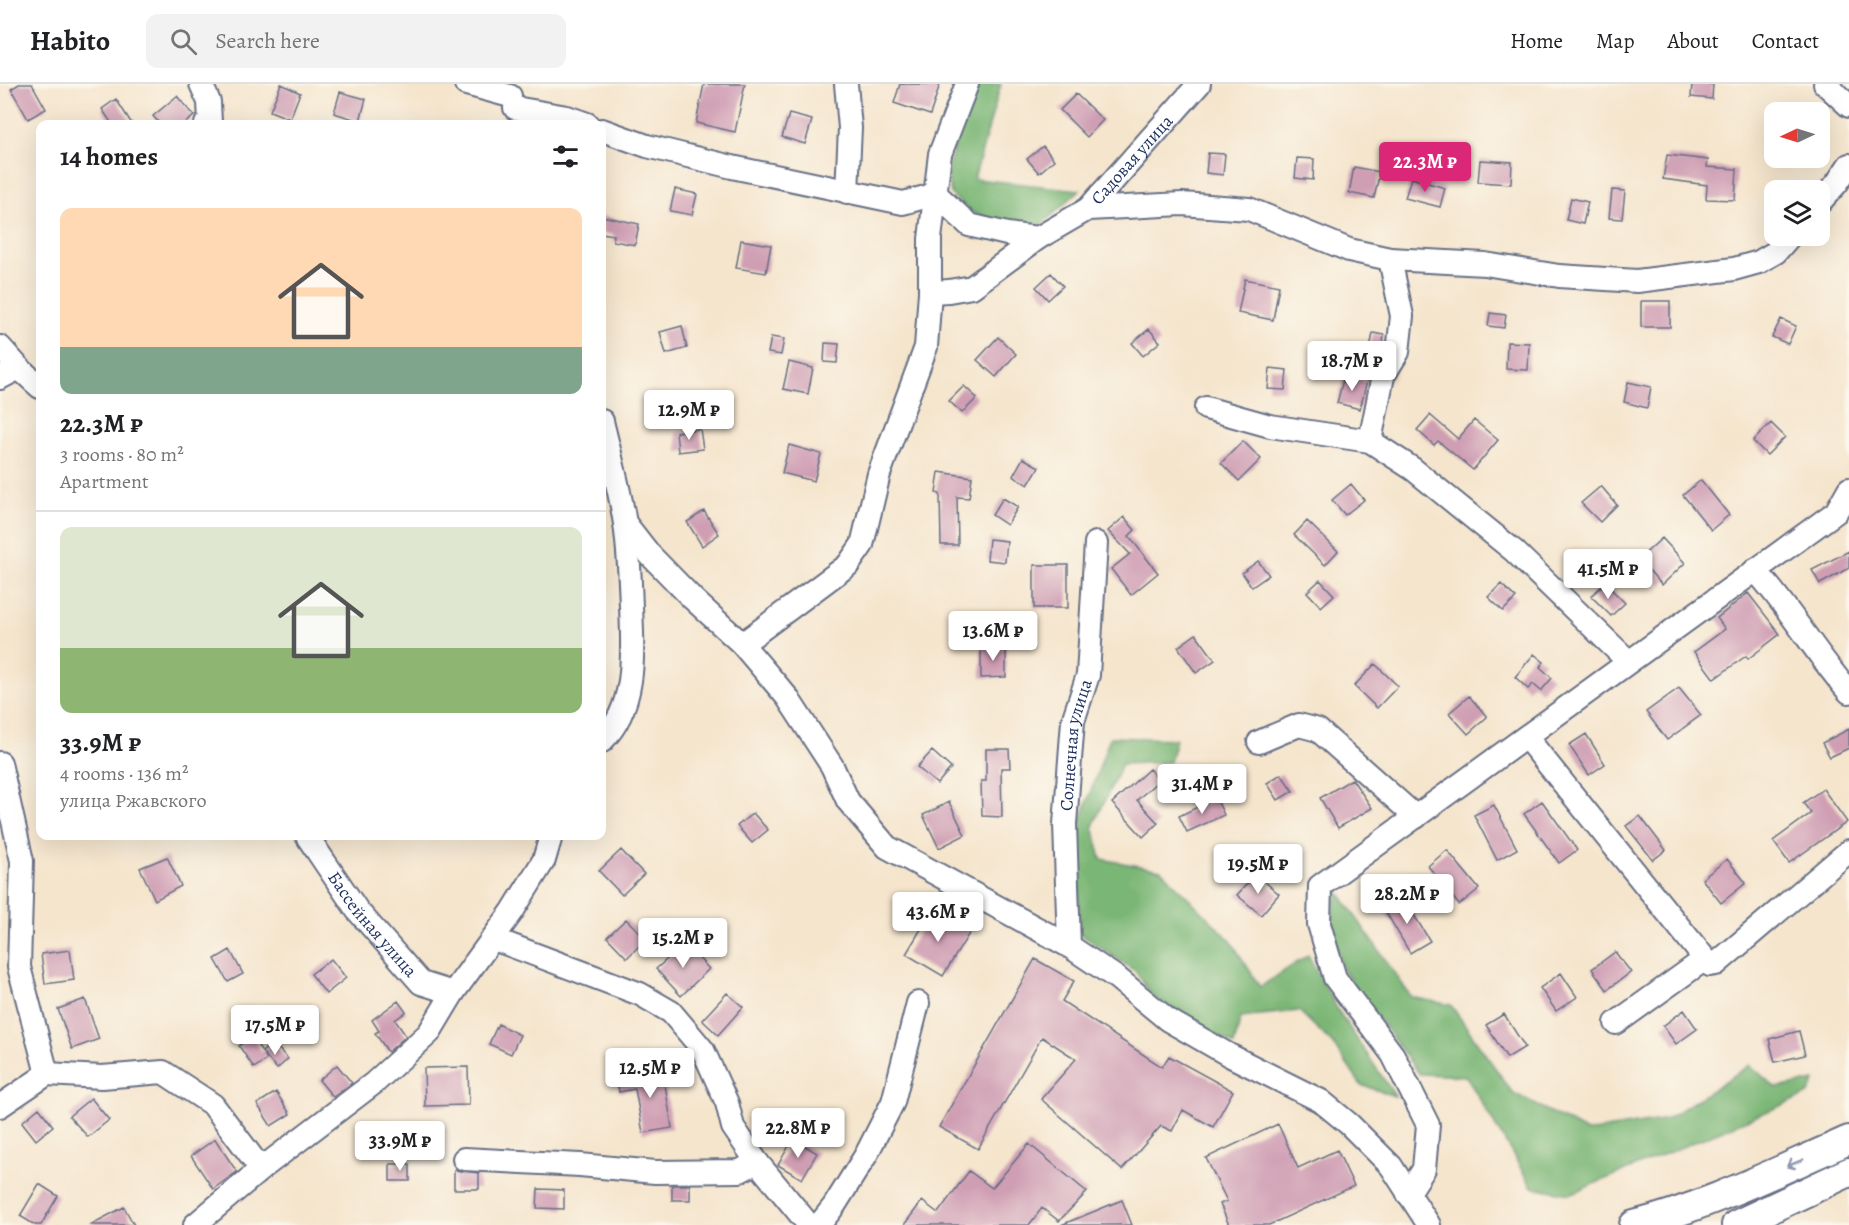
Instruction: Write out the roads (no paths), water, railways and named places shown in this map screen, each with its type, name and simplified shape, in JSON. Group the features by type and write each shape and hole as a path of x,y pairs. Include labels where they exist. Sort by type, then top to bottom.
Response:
{"main road":[{"path":"1634,1225 1724,1194 1849,1140"},
{"path":"1736,1225 1849,1172"}],"street":[{"path":"201,84 209,102 210,120"},
{"path":"466,84 512,103 576,120"},
{"path":"846,84 850,128 848,192"},
{"path":"742,644 849,565 862,545 879,474 926,347 930,292 930,239 940,154 967,84"},
{"name":"Садовая улица","path":"1088,209 1199,84"},
{"path":"1825,84 1849,106"},
{"path":"606,131 647,146 732,167 903,203 936,194"},
{"path":"1830,191 1849,165"},
{"path":"936,194 969,225 1007,234 1038,238"},
{"path":"930,292 972,287 1038,238 1088,209 1182,204 1250,210 1349,250 1390,259 1485,264 1559,276 1637,281 1734,269 1759,262 1776,252 1781,246"},
{"path":"1370,441 1383,376 1398,352 1402,316 1390,259"},
{"path":"0,347 10,373 36,385"},
{"path":"1206,408 1270,426 1370,441 1413,469 1514,551 1628,661"},
{"path":"606,440 625,523 633,647 631,680 625,704 612,730 606,737"},
{"path":"1408,1194 1424,1169 1428,1125 1393,1055 1335,978 1319,924 1320,886 1836,512 1849,489"},
{"path":"625,523 650,555 742,644 787,697 832,766 848,801 887,847 1069,946 1117,978 1168,1020 1229,1055 1321,1101 1349,1124 1391,1166 1408,1194 1420,1222"},
{"name":"Солнечная улица","path":"1069,946 1065,824 1074,721 1088,675 1096,543"},
{"path":"1755,570 1778,594 1824,662 1849,692"},
{"path":"1259,742 1299,724 1318,730 1416,817"},
{"path":"1526,737 1710,965 1716,964 1849,851"},
{"path":"0,763 22,861 19,967 47,1074"},
{"name":"Бассейная улица","path":"310,840 357,910 421,983 453,993"},
{"path":"195,1225 261,1169 396,1064 429,1034 453,993 494,939 544,860 550,840"},
{"path":"494,939 640,994 671,1012 703,1050 727,1103 733,1127 757,1162 809,1225"},
{"path":"1616,1023 1705,959"},
{"path":"819,1225 834,1206 866,1155 893,1102 918,1003"},
{"path":"0,1106 47,1074 102,1077 163,1072 213,1105 261,1169"},
{"path":"464,1159 580,1165 655,1172 740,1171 757,1162"}]}
